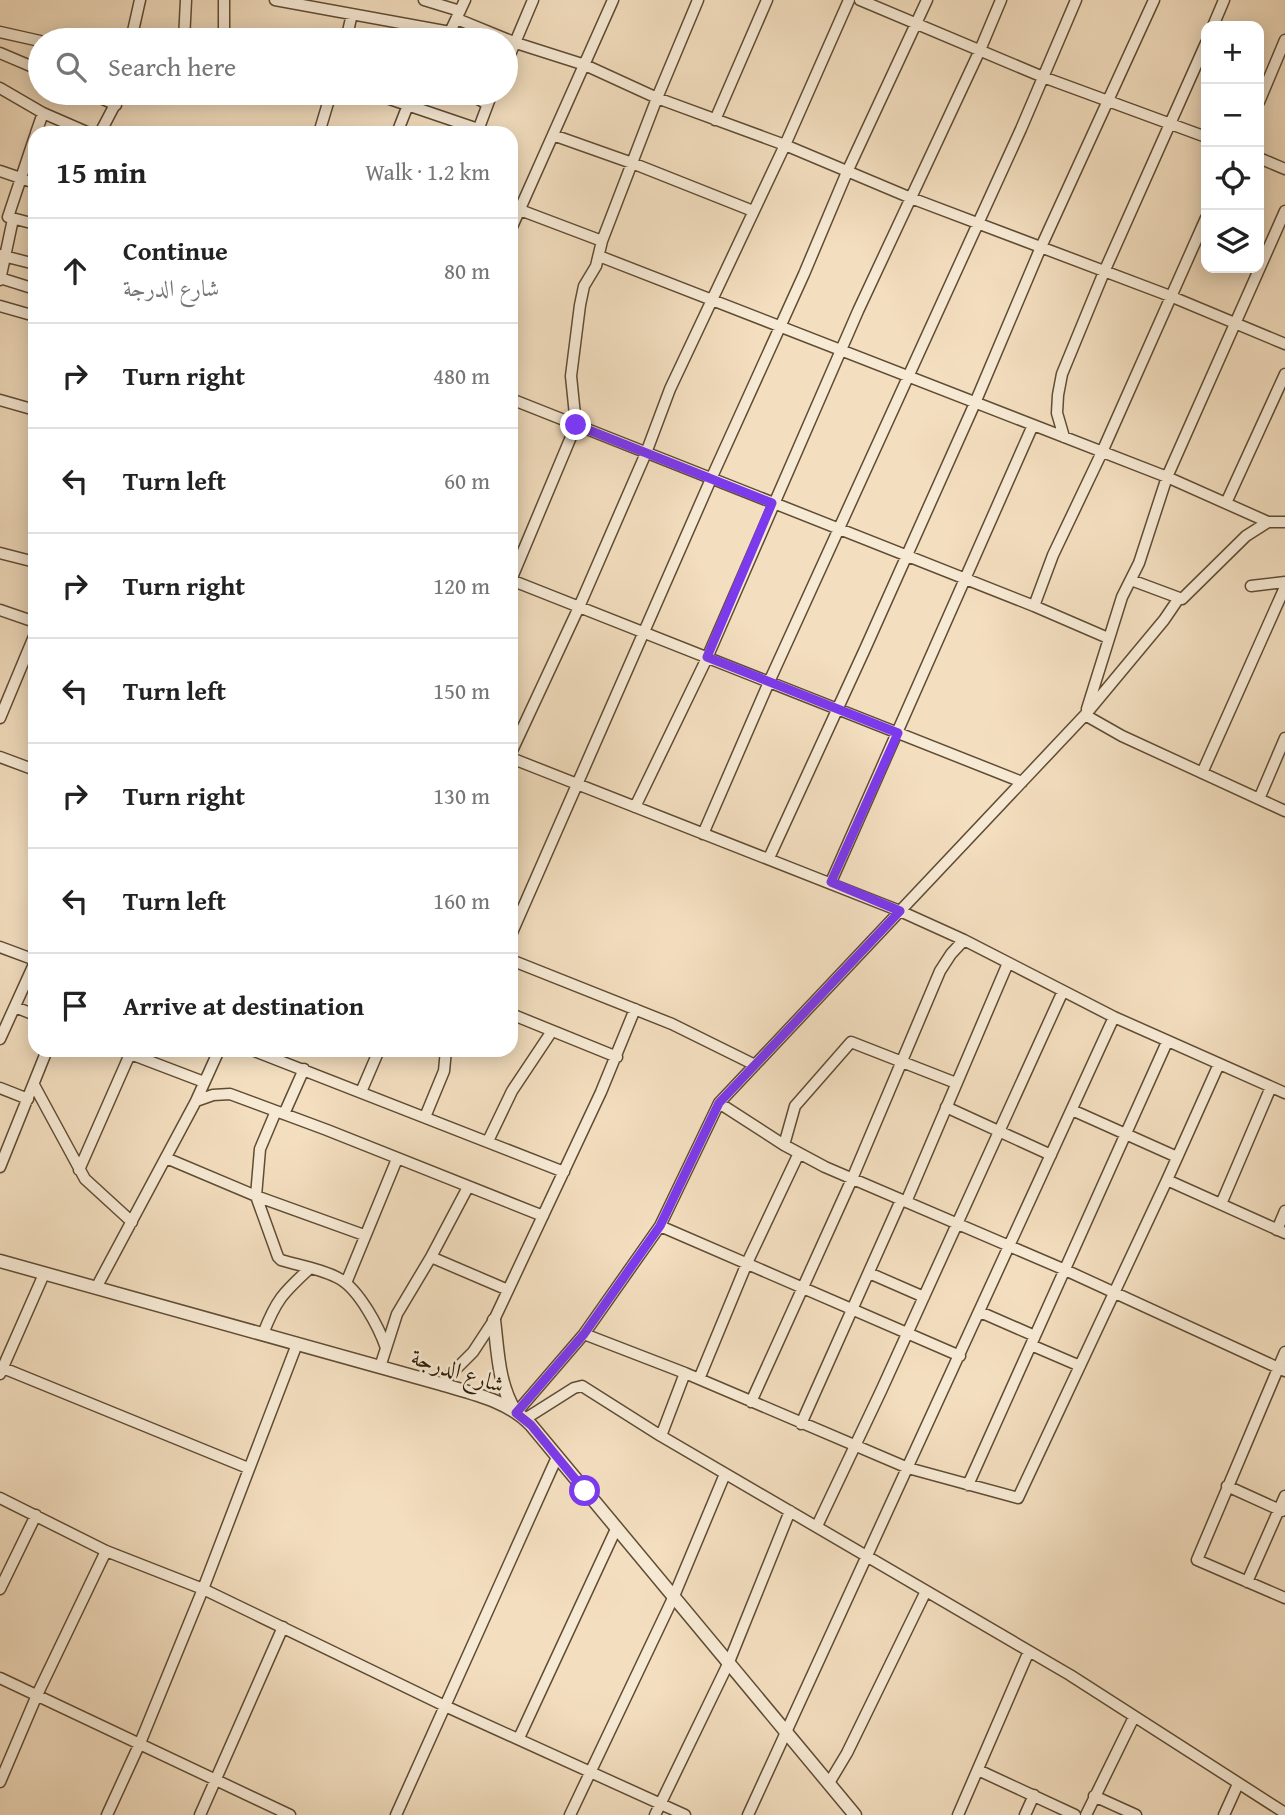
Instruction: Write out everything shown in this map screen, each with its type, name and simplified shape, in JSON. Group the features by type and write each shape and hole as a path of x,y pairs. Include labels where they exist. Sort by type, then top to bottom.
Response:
{"street":[{"path":"134,28 140,0"},
{"path":"185,28 186,0"},
{"path":"224,0 224,28"},
{"path":"275,0 424,28"},
{"path":"424,0 485,28"},
{"path":"452,28 465,0"},
{"path":"518,38 533,0"},
{"path":"518,213 614,0"},
{"path":"518,563 576,425 570,376 584,286 599,256 657,98 698,0"},
{"path":"715,120 767,0"},
{"path":"518,740 646,453 670,389 785,145 849,0"},
{"path":"860,0 1043,77 1201,135"},
{"path":"518,919 711,479 782,326 847,172 928,0"},
{"path":"635,807 707,657 772,503 1001,0"},
{"path":"703,834 1076,0"},
{"path":"769,858 1154,0"},
{"path":"1215,21 1224,0"},
{"path":"349,28 352,14"},
{"path":"0,32 28,38"},
{"path":"1264,90 1285,40"},
{"path":"518,44 585,65 657,98 785,145 911,198 1170,296 1285,344"},
{"path":"0,53 28,65"},
{"path":"1064,437 1057,413 1062,374 1104,272 1201,55"},
{"path":"0,88 28,104"},
{"path":"29,105 73,126"},
{"path":"104,126 116,105"},
{"path":"320,126 327,105"},
{"path":"400,126 408,105 464,126"},
{"path":"479,126 487,105"},
{"path":"39,126 43,113"},
{"path":"553,135 753,211"},
{"path":"28,158 7,217 0,279 28,287"},
{"path":"1264,160 1285,169"},
{"path":"0,171 28,180"},
{"path":"520,210 603,241"},
{"path":"1085,715 1122,597 1139,563 1167,477 1285,211"},
{"path":"7,217 28,222"},
{"path":"1034,606 1053,555 1201,229"},
{"path":"3,255 28,262"},
{"path":"599,256 1167,477 1268,522 1285,522"},
{"path":"0,306 28,314"},
{"path":"1226,503 1285,374"},
{"path":"0,400 28,408"},
{"path":"518,403 1034,606 1108,638"},
{"path":"831,882 1033,425"},
{"path":"1131,580 1185,598 1246,536 1268,522"},
{"path":"0,553 28,560"},
{"path":"518,583 1022,782"},
{"path":"1202,773 1282,604 1285,585 1251,586"},
{"path":"520,1416 584,1334 660,1226 719,1103 1085,715 1179,598"},
{"path":"0,610 28,620"},
{"path":"0,718 28,651"},
{"path":"1085,715 1122,736 1285,811"},
{"path":"1259,799 1285,738"},
{"path":"0,757 28,767"},
{"path":"518,758 577,784 900,911 964,940 1114,1017 1285,1093"},
{"path":"751,1402 852,1179 940,971 964,940"},
{"path":"0,947 28,958"},
{"path":"801,1424 946,1107 1008,962"},
{"path":"518,963 635,1009 715,1044 755,1065"},
{"path":"0,1039 28,977"},
{"path":"817,1526 1063,991"},
{"path":"15,1007 28,1012"},
{"path":"442,1384 473,1352 494,1320 617,1056 635,1009"},
{"path":"518,1017 617,1056"},
{"path":"748,1815 1114,1017"},
{"path":"488,1141 512,1091 552,1031"},
{"path":"784,1145 794,1106 847,1044 854,1042 956,1083"},
{"path":"968,1485 1167,1042"},
{"path":"0,1167 44,1057"},
{"path":"79,1170 123,1057"},
{"path":"138,1057 204,1082"},
{"path":"96,1288 196,1101 213,1057"},
{"path":"271,1057 564,1172"},
{"path":"361,1092 376,1057"},
{"path":"425,1117 444,1072 445,1057"},
{"path":"584,1334 685,1373 908,1468 1018,1498 1219,1064"},
{"path":"304,1069 260,1149 256,1196 279,1259 333,1276 346,1283 374,1319 386,1348"},
{"path":"34,1085 79,1170 92,1186 132,1222"},
{"path":"0,1087 28,1099"},
{"path":"1221,1204 1271,1087"},
{"path":"196,1101 213,1095 230,1094 543,1216"},
{"path":"719,1103 784,1145 852,1179 1063,1269 1282,1369"},
{"path":"946,1107 1051,1155"},
{"path":"1072,1110 1178,1157"},
{"path":"0,1136 11,1141"},
{"path":"699,1379 747,1264 799,1153"},
{"path":"166,1158 256,1196 364,1235"},
{"path":"346,1283 397,1159"},
{"path":"1167,1180 1281,1231 1285,1210"},
{"path":"380,1367 397,1314 468,1187"},
{"path":"660,1226 960,1356"},
{"path":"430,1258 508,1290"},
{"name":"شارع الدرجة","path":"0,1261 442,1384 497,1403 520,1416 729,1662 829,1783 850,1813"},
{"path":"262,1334 282,1294 309,1269"},
{"path":"869,1273 924,1297"},
{"path":"44,1274 1,1371 248,1468"},
{"path":"980,1312 1080,1366"},
{"path":"494,1320 500,1376 506,1395 520,1416"},
{"path":"107,1815 140,1743 203,1589 297,1344"},
{"path":"1285,1352 1282,1369 1227,1486 1197,1560 1285,1598"},
{"path":"660,1436 685,1373"},
{"path":"520,1416 573,1388 582,1386 660,1436 1029,1651 1285,1813"},
{"path":"396,1815 557,1457"},
{"path":"570,1815 674,1596 725,1474"},
{"path":"1227,1486 1282,1511"},
{"path":"1247,1582 1282,1511 1285,1496"},
{"path":"0,1498 106,1551 203,1589 445,1706 685,1815"},
{"path":"655,1815 729,1662 790,1511"},
{"path":"0,1589 36,1515"},
{"path":"519,1738 616,1529"},
{"path":"0,1782 37,1695 106,1551"},
{"path":"829,1783 926,1591"},
{"path":"200,1815 283,1627"},
{"path":"958,1815 1029,1651"},
{"path":"0,1678 290,1815"},
{"path":"1086,1815 1134,1717"},
{"path":"978,1770 1075,1815"},
{"path":"1224,1815 1238,1784"},
{"path":"1025,1815 1034,1795"},
{"path":"1094,1796 1136,1815"}],"route":[{"path":"576,425 772,503 707,657 898,733 831,882 900,911 719,1103 660,1226 584,1334 516,1413 531,1425 585,1491"}]}
